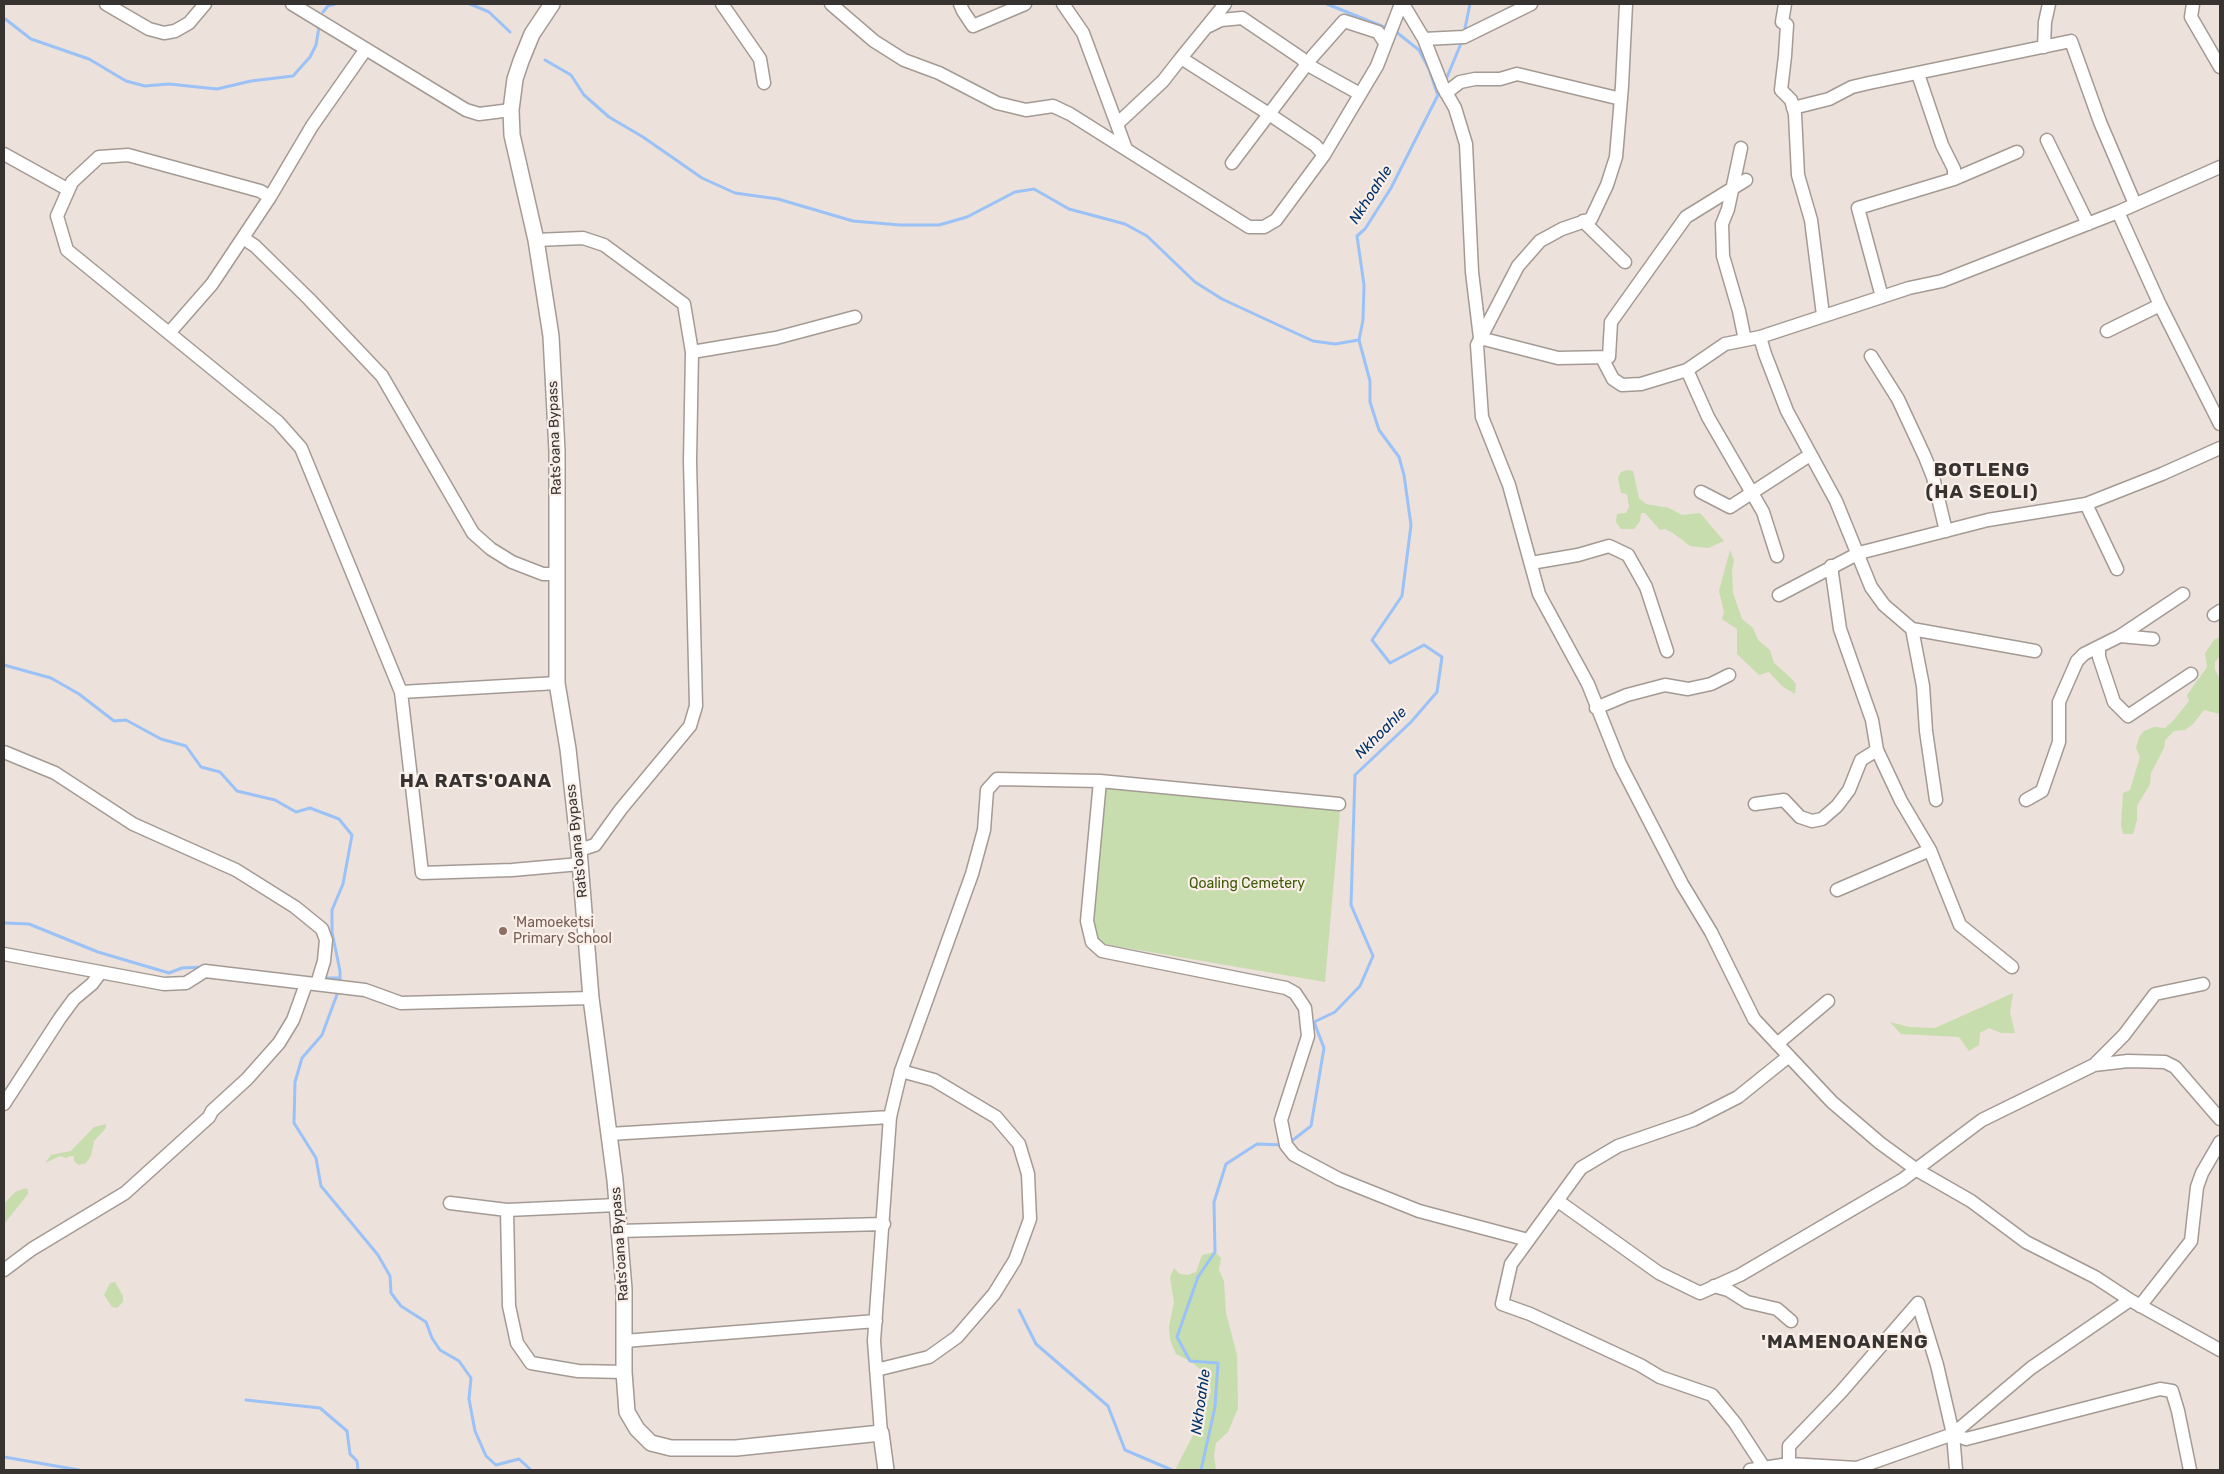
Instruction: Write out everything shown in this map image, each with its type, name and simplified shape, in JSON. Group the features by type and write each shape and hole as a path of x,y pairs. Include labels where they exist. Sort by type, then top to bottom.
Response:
{"street":[{"path":"106,4 149,29 164,33 175,31 189,23 205,4"},
{"path":"292,4 466,110 479,114 511,110"},
{"name":"Rats'oana Bypass","path":"552,4 532,34 521,61 511,110 512,136 536,240 551,336 557,451 557,684 568,749 580,857 591,998 620,1231 624,1289 624,1372 627,1412 637,1429 651,1443 671,1448 736,1448 881,1433"},
{"path":"722,4 760,59 764,83"},
{"path":"831,4 874,41 904,60 939,73 997,102 1026,110 1052,106 1070,114 1249,228 1264,227 1276,220 1324,155 1377,66 1402,4"},
{"path":"960,4 973,26 1025,4"},
{"path":"1063,4 1083,32 1126,149"},
{"path":"1117,124 1163,81 1195,38 1209,26 1225,4"},
{"path":"1402,4 1424,39 1446,93 1455,108 1466,144 1472,272 1480,338"},
{"path":"1424,39 1464,37 1531,4"},
{"path":"1626,4 1616,157 1607,185 1591,219 1562,229 1540,241 1518,266 1476,345 1482,418 1508,485 1540,594 1588,684 1620,764 1662,848 1711,932 1754,1019 1832,1102 1880,1143 1917,1170 1970,1201 2026,1242 2095,1277 2135,1303 2217,1349 2220,1361"},
{"path":"1785,4 1782,22 1787,26 1786,48 1781,90 1791,100 1793,108 1798,175 1810,220 1823,316"},
{"path":"2044,46 2045,22 2049,4"},
{"path":"2191,4 2191,17 2220,67"},
{"path":"1209,26 1221,20 1242,18 1301,58 1308,65 1360,94"},
{"path":"1232,162 1313,56 1344,21 1378,32 1385,43"},
{"path":"1793,108 1829,99 1852,87 2071,41 2100,122 2135,204"},
{"path":"170,332 212,284 270,197 312,126 366,48"},
{"path":"1181,58 1270,114 1315,145 1324,155"},
{"path":"1446,93 1460,82 1475,78 1500,79 1517,74 1621,98"},
{"path":"1918,74 1942,145 1954,169 1954,179"},
{"path":"2048,140 2088,224"},
{"path":"1741,148 1722,224 1722,256 1739,311 1745,340"},
{"path":"1882,297 1858,208 1954,179 2017,152"},
{"path":"4,154 67,189"},
{"path":"270,197 260,191 128,156 99,157 67,189 57,216 67,250 170,332 278,422 294,438 300,448 401,692 422,873 512,870 580,857 596,846 621,808 690,726 696,706 690,461 692,352 684,304 604,245 583,238 536,240"},
{"path":"1602,358 1613,379 1622,385 1641,384 1688,370 1725,344 1760,337 1882,297 1942,281 2118,212 2220,167"},
{"path":"1480,338 1558,358 1609,357 1611,322 1686,217 1746,180"},
{"path":"2118,212 2160,305 2220,424"},
{"path":"1583,221 1625,262"},
{"path":"243,238 255,246 309,299 382,376 473,533 491,549 512,562 543,574 556,574"},
{"path":"2107,331 2160,305"},
{"path":"692,352 776,338 855,317"},
{"path":"1760,337 1764,354 1787,411 1836,501 1872,588 1884,605 1912,628 2035,651"},
{"path":"1871,356 1898,400 1925,457 1933,477 1946,531"},
{"path":"1688,370 1708,417 1738,471 1753,493 1766,519 1777,556"},
{"path":"1779,595 1858,553 2030,512 2086,504 2162,474 2220,448"},
{"path":"1701,492 1730,507 1753,493 1779,473 1810,455"},
{"path":"2086,504 2117,569"},
{"path":"1531,563 1578,555 1609,546 1628,554 1646,587 1667,651"},
{"path":"1831,566 1840,629 1872,720 1877,750 1901,801 1930,850 1960,925 2012,967"},
{"path":"2026,800 2042,791 2059,742 2059,702 2077,661 2084,654 2120,636 2183,594"},
{"path":"1912,628 1923,686 1926,731 1936,800"},
{"path":"2120,636 2153,639"},
{"path":"2099,648 2099,657 2114,702 2128,716 2192,674"},
{"path":"1596,708 1627,695 1665,685 1688,688 1711,684 1729,675"},
{"path":"401,692 557,684"},
{"path":"1755,804 1784,800 1800,817 1812,821 1822,819 1837,806 1849,790 1861,760 1877,750"},
{"path":"4,752 55,774 133,824 236,870 295,907 322,929 326,940 324,962 279,1043 247,1079 212,1111 209,1118 125,1193 32,1249 4,1270"},
{"path":"886,1470 881,1433 874,1341 884,1224 890,1117 901,1071 972,874 984,830 987,790 998,778 1100,781 1339,804"},
{"path":"1100,781 1087,922 1092,942 1102,951 1286,988 1295,993 1305,1008 1308,1036 1280,1120 1286,1145 1294,1155 1338,1179 1419,1211 1528,1240"},
{"path":"1837,890 1930,850"},
{"path":"4,954 164,984 186,983 205,971 365,990 401,1003 591,998"},
{"path":"4,1104 60,1018 74,999 92,984 100,972"},
{"path":"2094,1066 2124,1035 2155,994 2203,984"},
{"path":"1777,1044 1828,1001"},
{"path":"1765,1469 1735,1423 1712,1395 1660,1378 1640,1365 1530,1314 1502,1304 1511,1264 1581,1168 1618,1146 1693,1120 1730,1101 1789,1056"},
{"path":"1558,1201 1659,1273 1700,1293 1740,1275 1917,1170 1956,1138 1982,1120 2094,1066 2128,1061 2165,1062 2175,1067 2220,1119"},
{"path":"876,1370 929,1357 957,1337 994,1294 1015,1260 1030,1219 1028,1174 1020,1144 996,1118 934,1080 901,1071"},
{"path":"609,1134 890,1117"},
{"path":"1750,1470 1789,1464 1857,1468 1953,1434 2031,1368 2135,1303 2191,1241 2198,1187 2202,1173 2220,1142"},
{"path":"450,1203 507,1210 617,1205"},
{"path":"507,1210 508,1306 517,1343 532,1363 569,1370 624,1372"},
{"path":"620,1231 884,1224"},
{"path":"1714,1286 1728,1290 1747,1302 1777,1308 1790,1321"},
{"path":"1789,1464 1789,1446 1841,1392 1918,1302 1937,1365 1953,1434 1956,1470"},
{"path":"624,1341 876,1321"},
{"path":"1953,1434 1966,1439 2160,1388 2172,1391 2190,1470"}],"green space":[{"path":"1633,471 1639,498 1646,504 1669,508 1682,515 1700,513 1724,541 1708,548 1690,546 1673,533 1665,529 1660,530 1645,513 1641,513 1640,521 1634,529 1621,529 1616,522 1617,514 1626,513 1629,507 1627,494 1621,493 1618,478 1621,472"},
{"path":"1730,550 1734,560 1732,571 1733,593 1742,619 1753,628 1758,640 1770,650 1774,663 1796,684 1795,694 1782,686 1769,672 1759,675 1737,654 1737,629 1722,619 1724,612 1719,591"},
{"path":"2220,637 2220,656 2215,662 2215,670 2220,679 2220,714 2204,710 2193,724 2185,730 2174,731 2165,740 2164,748 2151,773 2150,784 2137,806 2137,820 2133,834 2123,834 2121,825 2123,793 2130,790 2140,757 2136,748 2139,737 2144,731 2154,727 2165,728 2173,721 2189,701 2187,695 2207,667 2205,653 2214,640"},
{"name":"Qoaling Cemetery","path":"1100,781 1340,811 1325,982 1092,942"},
{"path":"2013,993 2010,1013 2015,1033 2001,1033 1989,1028 1980,1033 1979,1045 1969,1051 1959,1037 1901,1034 1890,1022 1909,1027 1935,1028"},
{"path":"106,1124 106,1128 94,1141 91,1156 86,1163 79,1165 74,1161 74,1156 66,1158 60,1156 45,1163 51,1155 71,1151 94,1127"},
{"path":"26,1188 28,1194 4,1224 5,1203 15,1192"},
{"path":"1215,1252 1221,1258 1219,1270 1224,1281 1226,1313 1237,1355 1238,1408 1228,1432 1216,1443 1214,1456 1216,1470 1175,1470 1203,1416 1211,1391 1209,1376 1190,1361 1176,1354 1170,1340 1169,1327 1174,1302 1170,1277 1174,1268 1180,1274 1188,1275 1196,1272 1202,1255"},
{"path":"115,1282 123,1296 123,1302 117,1308 112,1307 104,1295 110,1283"}],"waterway":[{"path":"323,12 328,6 335,4"},
{"path":"470,4 489,12 510,32"},
{"path":"1327,4 1389,29"},
{"name":"Nkhoahle","path":"1464,33 1470,4"},
{"path":"4,18 31,39 89,59 126,81 145,86 169,84 217,89 251,81 293,76 310,57 316,45 319,27"},
{"path":"1395,31 1419,50 1429,69 1437,93"},
{"name":"Nkhoahle","path":"1445,82 1462,41"},
{"path":"545,60 571,75 584,95 609,117 643,137 702,178 735,193 778,199 853,221 900,225 939,225 967,217 1015,192 1034,189 1069,209 1125,224 1147,236 1195,282 1222,299 1313,341 1335,344 1359,340"},
{"name":"Nkhoahle","path":"1289,1143 1311,1126 1324,1048 1314,1022 1335,1012 1360,986 1373,956 1351,905 1355,775 1411,722 1437,692 1442,657 1424,645 1390,663 1372,640 1402,596 1411,525 1404,475 1399,457 1379,430 1370,402 1370,381 1359,340 1363,320 1364,285 1357,236 1365,229 1391,188 1441,89"},
{"path":"4,665 51,678 79,694 114,721 126,720 161,739 186,746 201,767 220,772 237,791 275,800 296,812 310,808 339,819 352,835 343,884 332,910 332,932 340,971 340,983"},
{"path":"4,923 29,924 98,952 169,973 182,968 203,967"},
{"path":"323,978 340,978"},
{"path":"339,989 322,1035 302,1058 295,1082 294,1123 316,1158 321,1186 378,1255 390,1276 391,1293 401,1306 426,1322 432,1338 440,1350 459,1361 471,1378 469,1399 475,1431 486,1456 496,1465 519,1459 531,1470"},
{"name":"Nkhoahle","path":"1201,1470 1215,1407 1218,1363 1190,1361 1177,1337 1198,1277 1215,1252 1214,1202 1226,1164 1257,1144 1284,1145"},
{"path":"1019,1310 1036,1344 1108,1406 1125,1450 1172,1470"},
{"path":"246,1400 320,1408 347,1431 350,1454 357,1461 358,1470"},
{"path":"4,1457 79,1470"}],"place":[{"name":"'Mamoeketsi Primary School","path":"503,931"}],"district":[{"name":"BOTLENG (HA SEOLI)","path":"1982,482"},
{"name":"HA RATS'OANA","path":"476,782"},
{"name":"'MAMENOANENG","path":"1845,1343"}]}
